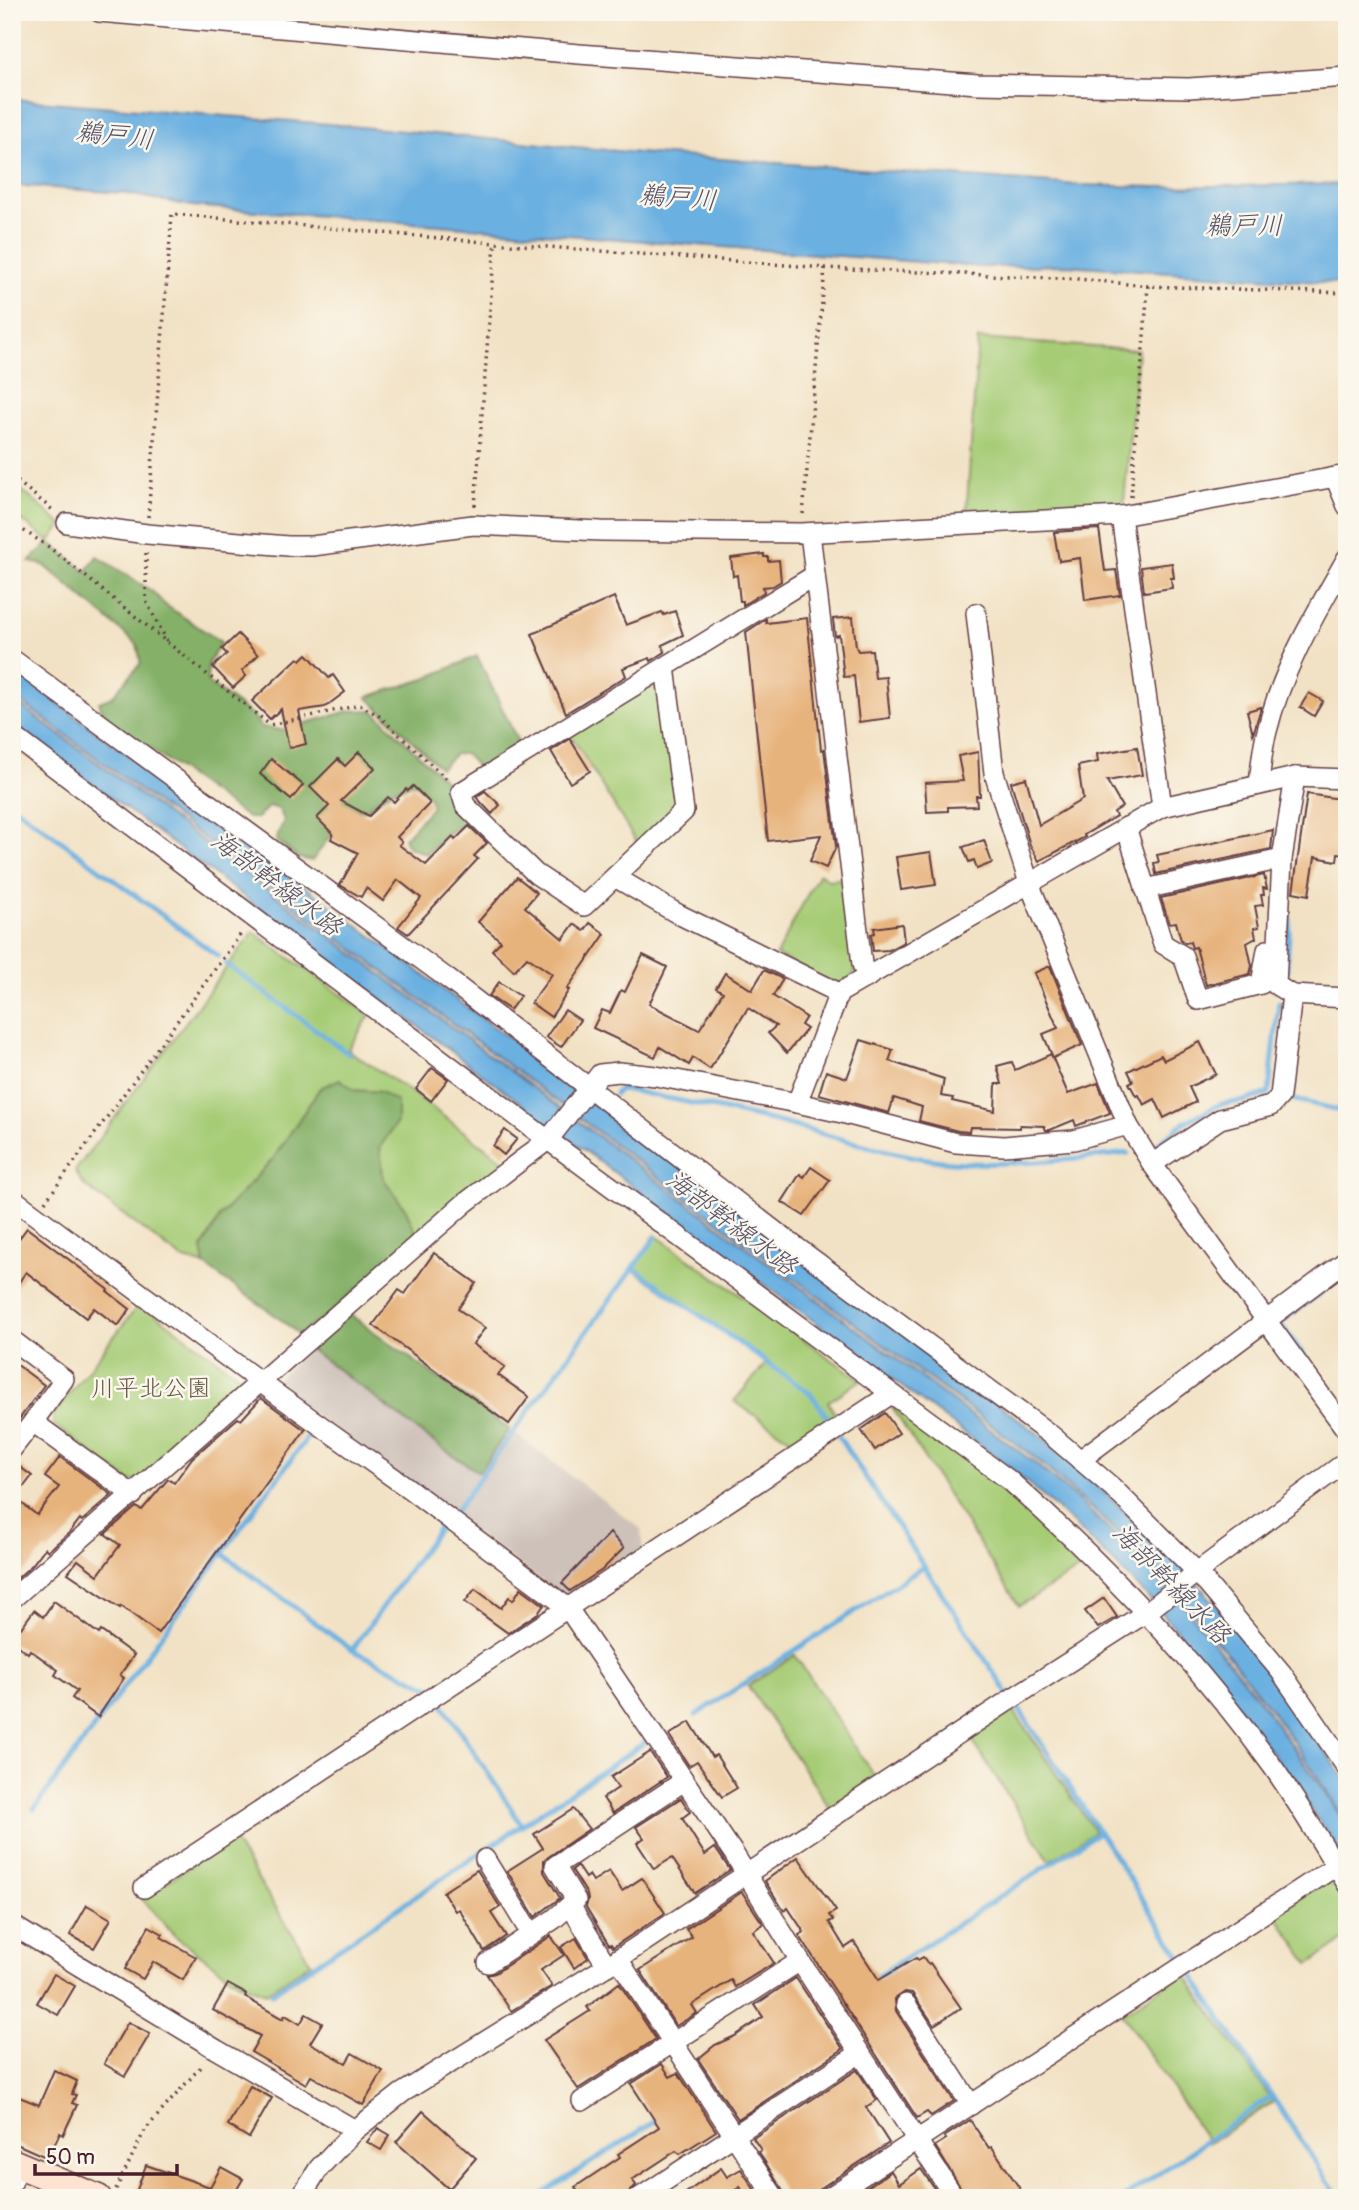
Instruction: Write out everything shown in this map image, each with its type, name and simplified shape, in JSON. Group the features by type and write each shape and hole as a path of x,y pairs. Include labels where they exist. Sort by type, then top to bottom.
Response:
{"main road":[{"path":"14,2170 98,2198"}],"street":[{"path":"99,12 579,54 978,84 1189,88 1347,77"},
{"path":"67,523 147,534 312,546 473,525 657,533 805,533 1126,515 1341,476 1347,506"},
{"path":"1126,515 1162,807"},
{"path":"805,533 814,575 862,964 867,978"},
{"path":"1259,785 1266,732 1281,688 1308,627 1347,558"},
{"path":"665,667 684,811 584,906 536,874 465,805 461,792 814,575"},
{"path":"976,613 994,773 1030,883 1128,1125 1152,1164 1347,1431"},
{"path":"12,659 448,979 792,1243 992,1389 1080,1460 1112,1487 1196,1572 1281,1672 1347,1768"},
{"path":"12,735 1009,1480 1150,1610 1273,1767 1347,1884"},
{"path":"1126,827 1163,944 1183,956 1198,1000 1261,984 1295,776"},
{"path":"797,1103 839,993 1162,807 1295,776 1347,779"},
{"path":"1145,888 1281,865"},
{"path":"1281,865 1276,985 1292,995 1347,998"},
{"path":"615,877 678,914 839,993"},
{"path":"1152,1164 1220,1119 1271,1106 1277,1101 1280,1096 1292,995"},
{"path":"12,1599 465,1203 551,1136 600,1074 620,1072 656,1076 797,1103 956,1143 1004,1146 1074,1140 1128,1125"},
{"path":"12,1198 567,1607 734,1854 800,1961 955,2198"},
{"path":"1080,1460 1347,1260"},
{"path":"12,1340 64,1379 12,1449"},
{"path":"144,1888 891,1394"},
{"path":"33,1422 133,1495"},
{"path":"300,2198 319,2168 355,2130 402,2093 613,1963 1150,1610 1196,1572 1347,1461"},
{"path":"488,1962 554,1919 576,1900 555,1866 684,1781"},
{"path":"485,1860 531,1934"},
{"path":"828,2198 1336,1866"},
{"path":"569,1905 673,2042 775,2198"},
{"path":"12,1925 217,2050 355,2130"},
{"path":"582,2101 800,1961"},
{"path":"906,2004 971,2105"},
{"path":"639,2198 860,2053"}],"path":[{"path":"169,643 146,601 147,534 172,214 495,243 825,268 1079,279 1147,286 1347,293"},
{"path":"473,525 495,243"},
{"path":"805,533 825,268"},
{"path":"1126,515 1147,286"},
{"path":"12,477 67,523"},
{"path":"12,523 49,547 270,724 360,705 378,715 461,792"},
{"path":"35,1215 254,916"},
{"path":"112,2198 145,2130 217,2050"}],"shaded area":[{"path":"309,1349 478,1471 509,1429 641,1529 643,1555 566,1599 278,1388 277,1379"}],"green space":[{"path":"978,339 1138,350 1122,508 966,519"},
{"path":"12,482 62,525 49,542 12,516"},
{"path":"49,542 86,572 97,556 153,592 164,604 221,642 208,664 207,682 254,717 261,727 282,730 349,711 373,710 457,792 469,815 466,823 448,833 427,854 408,847 404,838 432,807 430,798 415,783 392,790 365,810 351,808 312,861 298,858 276,840 284,820 279,809 269,806 257,818 248,818 105,717 99,702 112,697 141,663 137,644 44,565 29,562"},
{"path":"477,656 521,748 493,771 478,768 466,754 455,754 440,768 367,697 425,679"},
{"path":"655,679 662,682 678,804 638,845 569,732"},
{"path":"819,873 829,880 844,878 856,970 850,980 836,986 776,955"},
{"path":"253,932 370,1015 348,1050 408,1090 509,1165 418,1237 406,1210 383,1178 380,1146 397,1122 380,1092 320,1088 273,1159 221,1215 202,1248 205,1265 181,1258 84,1185 75,1171"},
{"path":"340,1079 354,1090 380,1092 397,1102 397,1122 380,1147 383,1178 406,1210 418,1237 329,1314 299,1335 205,1265 202,1248 221,1215 273,1159 320,1088"},
{"path":"655,1235 861,1380 828,1402 843,1427 807,1446 797,1444 734,1401 767,1363 632,1269"},
{"name":"川平北公園","path":"140,1303 249,1383 139,1481 129,1481 53,1424 53,1415"},
{"path":"348,1313 509,1429 479,1472 435,1443 309,1349"},
{"path":"891,1406 935,1434 1012,1495 1082,1562 1081,1568 1019,1606"},
{"path":"795,1655 879,1783 834,1814 748,1686"},
{"path":"1009,1704 1095,1832 1050,1861 967,1732"},
{"path":"232,1838 311,1963 266,1993 239,1983 175,1936 142,1899"},
{"path":"1331,1877 1347,1901 1347,1938 1309,1964 1275,1913"},
{"path":"1184,1973 1273,2102 1209,2143 1122,2014"}],"water":[{"name":"鵜戸川","path":"12,99 329,124 639,153 1078,185 1156,187 1347,184 1347,284 1065,265 982,267 192,206 123,193 12,185"},
{"name":"海部幹線水路","path":"12,669 1045,1439 1159,1542 1236,1627 1347,1782 1347,1823 1287,1733 1244,1674 1198,1618 1159,1573 1035,1458 12,695"},
{"path":"12,699 898,1360 1032,1461 1075,1497 1172,1591 1255,1694 1347,1827 1347,1864 1256,1730 1181,1634 1118,1567 1042,1496 1003,1462 12,724"}],"building":[{"path":"1099,529 1105,571 1116,570 1120,595 1085,600 1080,558 1059,561 1054,532"},
{"path":"764,554 768,561 779,560 781,581 773,586 763,587 764,592 743,605 743,601 740,601 737,575 733,576 731,558"},
{"path":"1172,563 1172,588 1144,592 1141,567"},
{"path":"614,597 626,625 662,612 664,615 675,611 683,635 662,645 665,652 651,661 650,658 623,668 626,676 566,713 532,634"},
{"path":"853,617 858,651 872,650 875,678 886,677 890,718 859,722 854,676 844,677 839,635 835,636 833,619"},
{"path":"807,618 821,750 824,749 836,847 826,868 810,861 821,835 768,841 746,632 766,619 766,623"},
{"path":"238,634 258,655 242,671 246,676 233,688 213,667 227,654 222,649"},
{"path":"307,654 329,678 333,675 345,692 325,707 299,711 306,744 289,748 281,709 270,719 252,701 298,658 301,660"},
{"path":"1309,693 1323,701 1314,716 1300,707"},
{"path":"1261,707 1255,728 1253,734 1247,711"},
{"path":"570,739 590,771 570,783 551,751"},
{"path":"1137,747 1142,775 1107,781 1122,807 1114,812 1116,816 1084,835 1085,837 1039,861 1030,845 1011,782 1026,778 1039,825 1083,799 1078,766 1098,762 1097,754"},
{"path":"359,752 375,768 341,801 369,816 388,797 394,802 406,789 408,791 413,786 430,803 397,837 402,842 399,845 426,865 453,837 455,840 469,826 487,843 474,856 478,859 408,934 398,927 421,898 398,880 383,901 366,888 361,897 340,885 358,853 331,839 333,834 317,818 329,806 310,787 338,759 345,766"},
{"path":"978,752 980,796 976,796 977,806 948,807 948,811 927,812 925,783 963,781 958,756"},
{"path":"271,759 303,785 291,800 260,774"},
{"path":"485,791 500,805 492,814 476,797"},
{"path":"1307,794 1347,800 1347,854 1338,853 1337,861 1315,857 1309,895 1293,892"},
{"path":"1273,830 1271,849 1156,874 1154,863 1159,862 1157,855"},
{"path":"984,840 992,863 977,869 974,860 969,862 963,847"},
{"path":"931,852 936,885 901,890 896,857"},
{"path":"1264,875 1267,889 1263,888 1264,895 1261,895 1263,905 1255,906 1259,927 1254,928 1256,938 1247,943 1252,966 1250,974 1206,985 1196,947 1192,948 1190,942 1181,940 1176,922 1169,923 1161,898"},
{"path":"517,877 537,893 525,907 563,939 574,924 584,931 590,923 605,934 551,1017 531,1003 552,974 527,957 514,971 492,950 501,941 478,922"},
{"path":"902,924 904,942 889,950 873,951 871,934 875,933 874,928"},
{"path":"643,955 667,967 649,1004 699,1030 723,992 716,988 725,973 752,990 764,970 783,979 773,996 806,1017 801,1025 807,1029 787,1053 768,1033 776,1026 748,1008 710,1069 693,1058 689,1065 660,1047 655,1057 593,1028 602,1010 610,1013 621,990 625,992"},
{"path":"1050,966 1082,1045 1053,1058 1043,1034 1058,1028 1034,973"},
{"path":"499,982 520,996 510,1010 489,996"},
{"path":"565,1010 580,1020 561,1047 546,1037"},
{"path":"861,1040 893,1050 889,1061 944,1079 941,1096 995,1111 996,1084 1002,1084 997,1066 1012,1062 1015,1070 1051,1054 1068,1094 1098,1083 1110,1113 1076,1126 1074,1120 1050,1130 1046,1130 1044,1126 1020,1125 1020,1128 970,1127 969,1132 919,1121 922,1107 894,1098 889,1113 819,1094 826,1071 847,1078"},
{"path":"1200,1042 1216,1074 1189,1087 1196,1102 1164,1118 1155,1099 1144,1105 1129,1083 1133,1081 1128,1071 1161,1055 1164,1060"},
{"path":"432,1068 448,1079 431,1101 416,1089"},
{"path":"505,1130 517,1139 504,1155 493,1146"},
{"path":"811,1167 830,1180 804,1216 782,1202 800,1174 804,1177"},
{"path":"27,1228 108,1289 107,1291 130,1309 118,1326 94,1308 86,1318 26,1272 12,1292 12,1248"},
{"path":"434,1253 476,1283 458,1309 485,1328 473,1344 505,1367 498,1375 529,1397 509,1424 373,1325 399,1290 405,1294"},
{"path":"12,1361 44,1385 12,1429"},
{"path":"261,1398 305,1430 158,1633 68,1573 78,1560 98,1575 120,1545 105,1534 136,1507 142,1510 168,1479 174,1483 192,1458 238,1418 241,1420"},
{"path":"885,1413 899,1433 875,1450 861,1430"},
{"path":"60,1457 112,1495 82,1521 80,1519 70,1532 48,1551 45,1548 32,1565 12,1583 12,1461 32,1476 15,1498 37,1515 59,1487 45,1477"},
{"path":"610,1533 624,1548 602,1570 570,1591 562,1583"},
{"path":"521,1588 544,1605 538,1613 508,1633 465,1602 475,1589 501,1608 509,1597 513,1600"},
{"path":"1104,1598 1117,1617 1098,1628 1085,1611"},
{"path":"54,1601 99,1634 101,1631 134,1655 120,1675 124,1678 98,1717 72,1698 77,1691 55,1675 58,1670 30,1650 28,1653 12,1642 12,1622 21,1628 34,1610 43,1617"},
{"path":"690,1722 712,1757 716,1755 737,1788 722,1797 697,1761 689,1766 669,1735"},
{"path":"650,1752 667,1777 613,1813 603,1798 618,1788 611,1777"},
{"path":"681,1798 690,1812 682,1818 705,1855 715,1848 730,1870 695,1893 672,1858 654,1869 637,1843 644,1838 636,1827"},
{"path":"573,1809 589,1829 544,1860 544,1872 560,1898 535,1917 507,1871 543,1848 534,1834"},
{"path":"798,1857 836,1911 829,1915 833,1920 829,1922 845,1948 854,1942 879,1980 916,1958 918,1960 923,1957 961,2008 934,2025 912,1993 905,1992 895,1999 896,2011 954,2101 931,2116 927,2112 917,2118 799,1935 804,1932 788,1908 784,1911 765,1881"},
{"path":"577,1866 585,1878 589,1875 593,1881 609,1871 622,1891 642,1878 665,1913 613,1947 609,1945 586,1907 587,1894 572,1870"},
{"path":"477,1870 500,1907 491,1913 506,1936 484,1951 459,1909 455,1911 443,1892"},
{"path":"742,1892 763,1924 753,1931 774,1963 735,1987 731,1980 692,2005 697,2013 676,2026 640,1970 692,1937 686,1929"},
{"path":"87,1905 111,1919 94,1948 70,1935"},
{"path":"149,1926 163,1934 161,1937 196,1957 183,1980 153,1962 143,1979 125,1969"},
{"path":"551,1936 564,1955 541,1970 552,1986 511,2011 487,1975 495,1973"},
{"path":"576,1938 588,1958 574,1968 561,1947"},
{"path":"54,1974 75,1986 58,2015 37,2003"},
{"path":"796,1978 843,2049 738,2119 698,2059 715,2045 735,2036 763,2017 755,2005"},
{"path":"619,1983 656,2039 578,2089 544,2040 590,2011 587,2007"},
{"path":"228,1984 283,2019 285,2015 300,2024 306,2014 322,2023 310,2043 346,2063 352,2053 383,2071 363,2105 311,2076 306,2084 251,2052 260,2036 213,2010"},
{"path":"128,2022 150,2034 125,2076 104,2064"},
{"path":"662,2064 670,2077 678,2073 716,2131 680,2154 676,2151 632,2180 636,2185 625,2198 582,2198 575,2187 659,2127 631,2084"},
{"path":"54,2070 77,2081 72,2094 76,2095 72,2103 77,2105 63,2135 60,2133 48,2158 12,2142 12,2094 39,2105"},
{"path":"857,2070 877,2100 866,2107 889,2143 821,2188 816,2198 787,2198 753,2138"},
{"path":"250,2086 272,2098 249,2138 228,2125"},
{"path":"423,2111 476,2158 449,2189 396,2142"},
{"path":"970,2120 989,2148 992,2147 1026,2198 967,2198 935,2146"},
{"path":"378,2128 390,2135 381,2150 367,2142"},
{"path":"146,2165 210,2187 221,2167 243,2179 233,2196 236,2198 134,2198"},
{"path":"721,2168 727,2177 741,2169 760,2198 747,2198 740,2187 724,2198 679,2198"},
{"path":"921,2169 934,2188 920,2198 868,2198 863,2190 891,2171 899,2184"}],"waterway":[{"path":"12,805 218,956"},
{"path":"1286,978 1290,919"},
{"path":"226,964 349,1054"},
{"path":"1155,1146 1185,1122 1221,1104 1244,1101 1269,1093 1279,1002"},
{"path":"615,1094 620,1089 638,1092 771,1120 901,1154 946,1161 1028,1162 1128,1153"},
{"path":"1287,1098 1347,1112"},
{"path":"454,1513 656,1237"},
{"path":"634,1268 811,1394 834,1426"},
{"path":"1347,1273 1280,1323 1347,1414"},
{"path":"34,1809 312,1431"},
{"path":"839,1437 1008,1694"},
{"path":"352,1650 441,1525"},
{"path":"223,1554 352,1650 431,1688"},
{"path":"696,1715 924,1566"},
{"path":"441,1702 522,1825"},
{"path":"1015,1703 1183,1961"},
{"path":"272,1993 647,1741"},
{"path":"872,1980 1099,1832"},
{"path":"1189,1970 1339,2198"},
{"path":"1123,2198 1272,2096"},
{"path":"536,2198 660,2118"}]}
